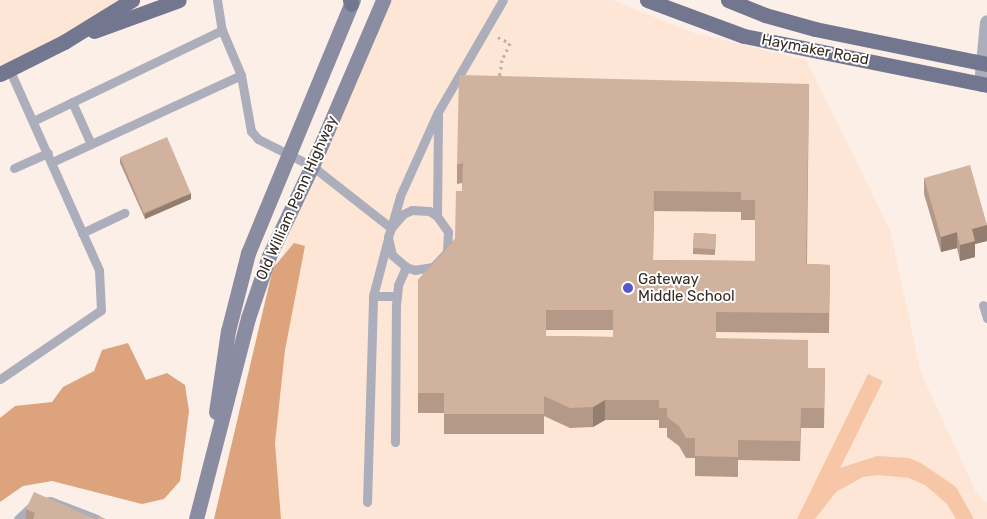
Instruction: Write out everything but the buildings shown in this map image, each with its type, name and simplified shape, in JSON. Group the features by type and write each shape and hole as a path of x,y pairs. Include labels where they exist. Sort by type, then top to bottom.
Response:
{"main road":[{"path":"5,71 64,42 132,0"},
{"path":"64,42 179,0"},
{"name":"Old William Penn Highway","path":"196,519 210,458 266,264 312,166 383,0"},
{"name":"Haymaker Road","path":"647,0 744,36 984,85"},
{"name":"Haymaker Road","path":"728,0 766,15 815,29 985,63"},
{"name":"Old William Penn Highway","path":"210,458 221,370 238,288 248,253 351,1"}],"street":[{"path":"984,85 987,22"}],"lane":[{"path":"217,0 222,30 241,75 251,131 258,139 312,166 390,232"},
{"path":"367,502 373,296 390,232 400,196 438,112 503,0"},
{"path":"33,121 222,30"},
{"path":"0,379 101,310 99,270 33,121 5,71"},
{"path":"52,162 241,75"},
{"path":"72,102 91,144"},
{"path":"437,216 412,210 396,220 390,232 392,255 406,268 414,270 433,267 447,252 448,232 437,216 438,112"},
{"path":"14,168 48,153"},
{"path":"82,233 124,213"},
{"path":"394,442 397,296 406,268"},
{"path":"373,296 397,296"},
{"path":"982,305 987,318"},
{"path":"18,519 34,504 50,500 97,519"}],"path":[{"path":"498,37 510,43 502,60 499,86"}],"shaded area":[{"path":"0,0 132,0 0,74"},
{"path":"389,0 612,0 694,33 806,60 890,230 921,373 975,490 987,503 987,519 256,519 273,290 294,217"},
{"path":"294,243 305,246 285,350 275,443 281,519 214,519 273,268"},
{"path":"128,343 146,380 167,373 185,385 189,411 180,481 164,499 142,504 52,481 23,486 0,502 0,418 15,406 52,402 63,387 94,371 102,350"},
{"path":"868,374 883,381 840,468 877,456 909,458 921,463 956,487 974,519 956,519 947,504 925,485 909,478 878,475 863,477 836,492 815,519 797,519"}],"place":[{"name":"Gateway Middle School","path":"628,288"}]}
